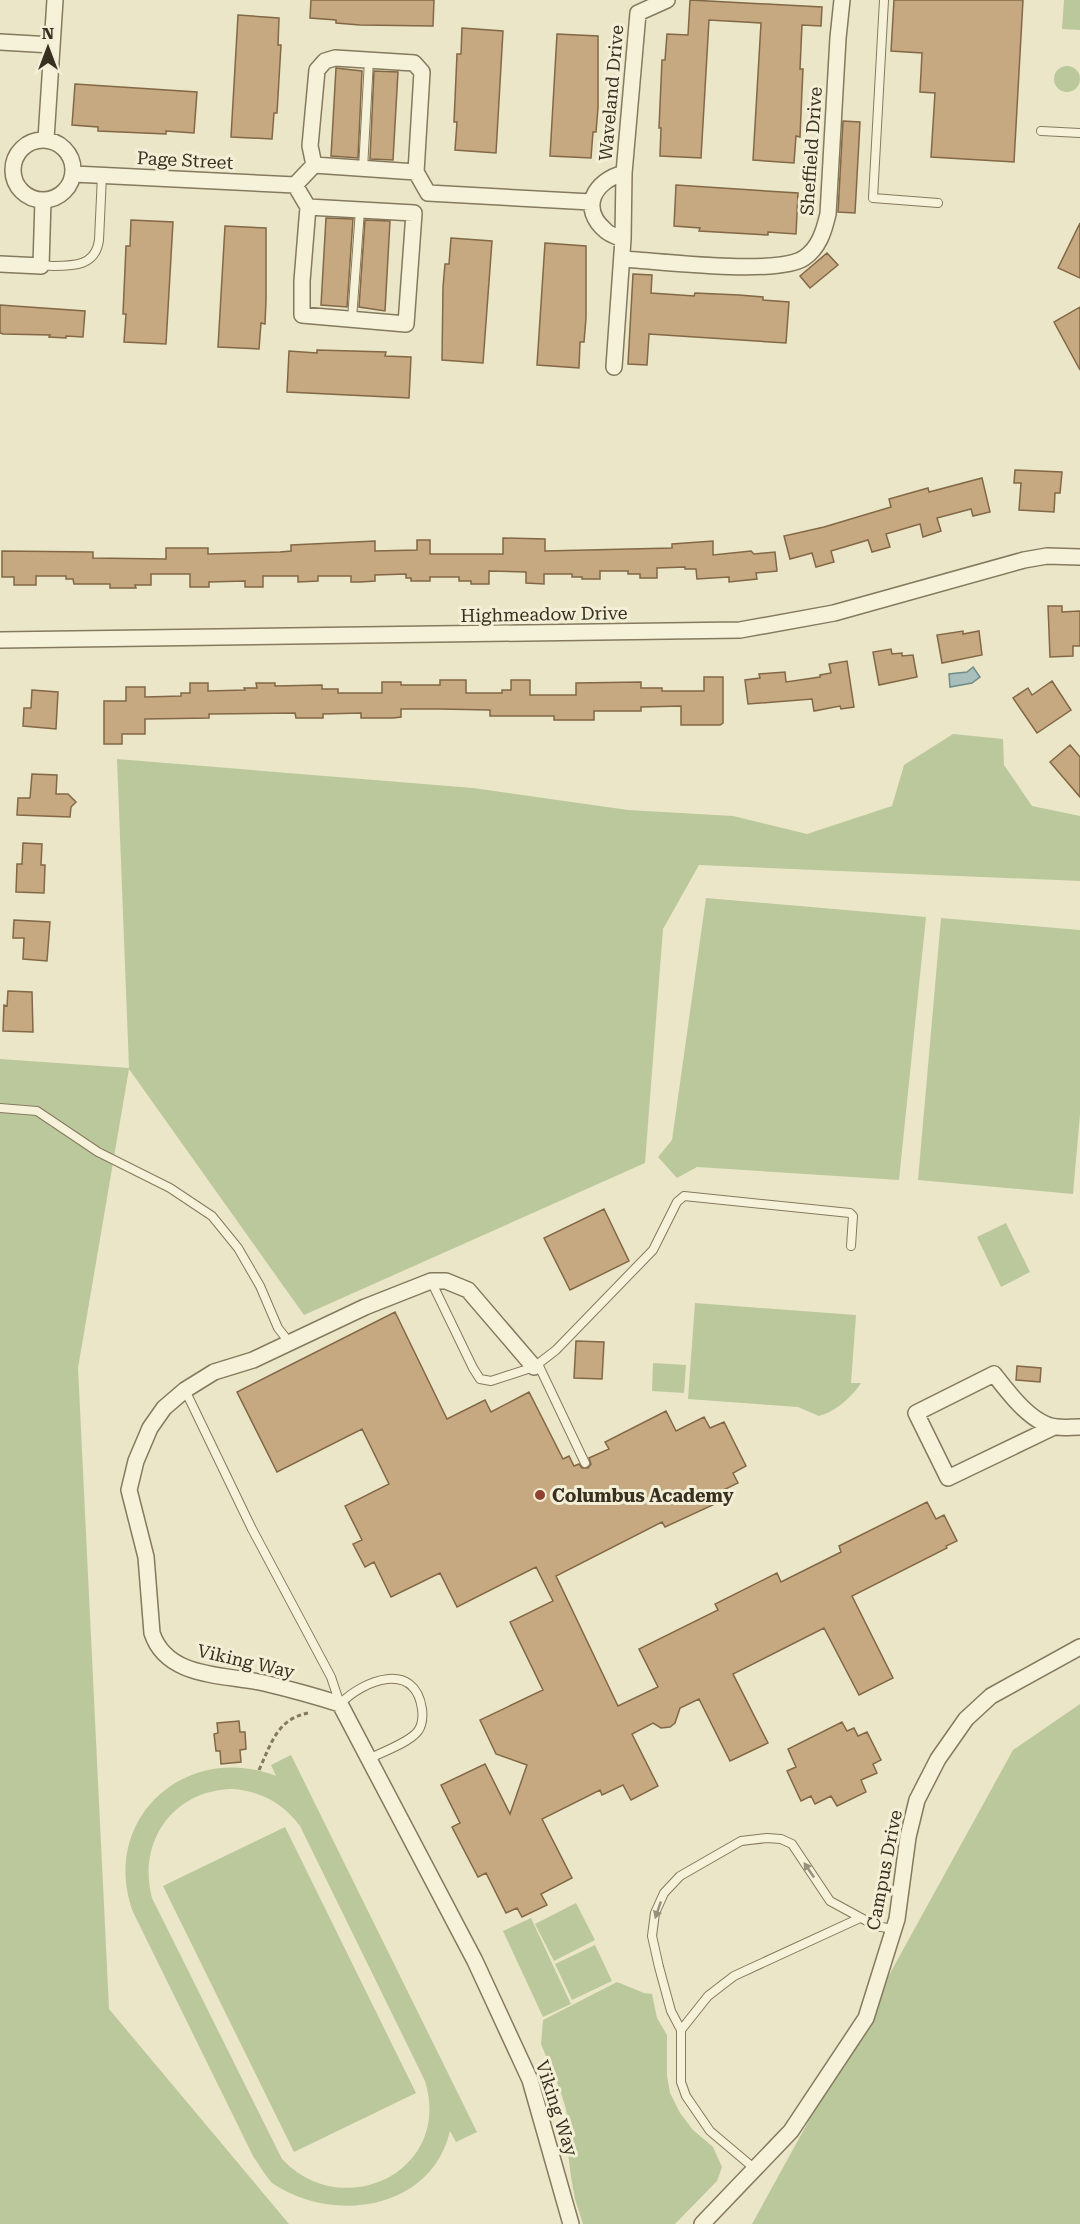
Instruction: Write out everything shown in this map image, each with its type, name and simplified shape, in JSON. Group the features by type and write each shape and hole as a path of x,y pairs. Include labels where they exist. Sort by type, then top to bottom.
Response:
{"street":[{"path":"46,139 55,0"},
{"name":"Waveland Drive","path":"614,367 622,259 624,173 638,13 667,0"},
{"name":"Sheffield Drive","path":"622,259 758,268 791,264 804,258 814,249 824,233 828,214 842,0"},
{"path":"0,42 52,45"},
{"path":"314,165 310,146 317,70 324,61 335,58 414,63 422,72 416,172 428,193"},
{"path":"46,139 64,147 70,155 74,174 67,190 51,199 43,200 33,199 18,187 13,168 20,150 36,140 46,139"},
{"path":"314,165 416,172"},
{"path":"314,165 295,185 308,207 302,281 302,315 406,324 414,213 428,193"},
{"name":"Waveland Drive","path":"591,202 598,187 610,177 624,173"},
{"name":"Page Street","path":"74,174 295,185"},
{"path":"428,193 591,202 596,219 601,226 607,232 623,239"},
{"path":"0,264 40,266 43,200"},
{"path":"308,207 414,213"},
{"name":"Highmeadow Drive","path":"0,640 740,630 834,613 1024,560 1047,556 1080,556"},
{"path":"431,1281 446,1281 468,1290 536,1365"},
{"name":"Viking Way","path":"431,1281 365,1306 253,1360 214,1372 185,1390 164,1408 150,1428 136,1461 129,1490 147,1557 148,1597 154,1640 167,1657 194,1672 264,1683 340,1704 475,1961 530,2080 570,2224"},
{"path":"1054,1428 1030,1415 1014,1401 994,1374 916,1413 948,1478 1054,1428 1080,1427"},
{"name":"Campus Drive","path":"702,2224 791,2131 866,2018 893,1929 908,1837 917,1800 938,1759 966,1719 991,1696 1080,1647"}],"lane":[{"path":"884,0 873,198 938,203"},
{"path":"363,169 369,60"},
{"path":"1041,131 1080,133"},
{"path":"40,266 72,264 93,258 98,250 102,175"},
{"path":"352,319 360,210"},
{"path":"0,1108 37,1111 98,1152 170,1188 212,1216 238,1248 260,1286 278,1328 289,1342"},
{"path":"431,1281 473,1368 480,1379 491,1381 536,1365 556,1350 653,1250 676,1202 684,1196 850,1213 853,1216 851,1246"},
{"path":"536,1365 585,1463"},
{"path":"185,1390 252,1529 331,1677 340,1704 358,1690 379,1679 389,1678 399,1678 408,1683 420,1698 423,1716 422,1725 417,1733 370,1758"},
{"path":"755,2169 710,2131 686,2096 681,2082 681,2030 671,2011 652,1936 655,1913 664,1893 680,1876 741,1841 781,1839 792,1844 830,1901 876,1926 893,1929"},
{"path":"681,2030 708,1996 734,1976 860,1918"}],"path":[{"path":"259,1770 278,1730 294,1715 308,1713"}],"green space":[{"path":"1064,0 1080,0 1080,30 1062,29"},
{"path":"1067,66 1076,70 1080,79 1076,88 1067,92 1058,88 1054,79 1058,70"},
{"path":"953,734 1003,739 1004,765 1032,806 1080,816 1080,881 699,865 663,929 645,1163 304,1315 129,1069 78,1368 109,2009 289,2224 0,2224 0,1059 129,1068 117,759 473,788 628,810 733,816 807,834 892,806 904,765"},
{"path":"706,898 926,917 899,1180 697,1167 677,1178 658,1157 672,1140"},
{"path":"941,918 1080,930 1080,1114 1073,1194 918,1180"},
{"path":"1006,1223 1030,1272 1001,1287 977,1237"},
{"path":"695,1303 856,1315 851,1383 861,1383 843,1403 819,1416 798,1407 688,1399"},
{"path":"653,1363 686,1365 684,1393 652,1391"},
{"path":"1080,1704 1080,2224 752,2224 1013,1750"},
{"path":"291,1755 477,2132 456,2142 450,2131 439,2158 423,2179 401,2193 376,2202 350,2206 322,2203 296,2196 272,2183 253,2156 133,1912 126,1878 128,1847 140,1819 158,1796 182,1779 211,1769 243,1768 276,1776 271,1765","holes":["234,1789 271,1800 286,1811 300,1826 425,2081 429,2113 423,2140 408,2162 387,2178 361,2187 334,2187 307,2178 282,2159 152,1898 149,1877 150,1857 156,1838 165,1822 178,1808 194,1798 213,1791"]},
{"path":"285,1827 416,2093 294,2152 163,1886"},
{"path":"576,1903 595,1940 554,1961 535,1924"},
{"path":"531,1918 571,2004 543,2017 503,1931"},
{"path":"595,1945 612,1981 572,2000 555,1964"},
{"path":"617,1982 652,1994 657,2018 667,2035 667,2076 670,2093 680,2113 693,2130 713,2147 722,2167 717,2181 675,2224 583,2224 575,2199 568,2153 570,2140 566,2109 541,2044 543,2020"}],"water":[{"path":"973,667 980,677 972,683 950,687 949,674 967,672"}],"building":[{"path":"311,0 434,0 433,26 360,25 310,18"},
{"path":"690,0 822,7 821,26 802,25 800,137 796,136 794,163 753,160 761,23 709,20 701,158 660,156 662,60 665,60 667,34 688,35"},
{"path":"894,0 1023,0 1014,162 931,157 935,93 920,92 922,53 891,51"},
{"path":"238,15 279,18 278,45 281,45 277,113 274,113 272,139 231,137"},
{"path":"462,28 503,31 496,153 455,150 457,54 461,54"},
{"path":"557,34 598,36 598,108 591,158 550,156"},
{"path":"336,68 362,71 358,158 331,156"},
{"path":"374,71 398,72 393,160 370,159"},
{"path":"75,84 197,92 194,133 98,131 98,127 72,125"},
{"path":"843,121 860,122 855,213 838,212"},
{"path":"676,185 798,193 796,234 768,232 768,235 699,231 700,228 674,226"},
{"path":"326,218 353,219 347,307 321,305"},
{"path":"131,220 173,222 166,344 124,342 126,246 130,246"},
{"path":"365,220 390,221 385,311 359,307"},
{"path":"1080,223 1080,278 1058,268"},
{"path":"225,226 266,228 265,324 261,323 259,349 218,347"},
{"path":"451,238 492,241 483,363 442,360 443,287 445,264 449,264"},
{"path":"545,243 586,246 586,318 584,342 580,342 579,368 537,365"},
{"path":"827,253 838,265 810,288 800,276"},
{"path":"633,274 652,275 651,293 694,296 695,293 739,295 789,302 786,343 649,334 647,365 628,364"},
{"path":"0,305 85,311 83,337 66,336 66,338 0,333"},
{"path":"1080,307 1080,370 1054,322"},
{"path":"317,350 386,352 385,356 411,357 409,398 287,392 289,351 317,353"},
{"path":"1015,470 1062,472 1060,493 1055,493 1054,512 1019,510 1021,483 1014,483"},
{"path":"982,478 990,512 973,516 971,509 937,518 941,531 923,537 920,524 886,534 890,547 872,552 868,540 831,551 834,562 816,567 812,553 790,559 784,536 891,507 889,499 928,488 929,492"},
{"path":"503,538 545,539 545,551 672,548 672,544 713,541 713,555 751,551 754,554 775,552 777,571 756,573 757,579 729,582 729,577 697,579 696,569 685,569 685,567 657,568 657,578 640,578 640,574 628,574 628,571 600,571 600,579 582,579 582,577 572,577 572,574 544,574 544,584 526,583 526,572 489,571 489,584 471,584 471,581 459,581 459,577 430,577 430,581 411,581 411,578 406,578 406,574 375,575 375,581 361,582 351,582 351,576 318,576 318,581 298,582 298,576 263,576 263,587 245,587 245,581 209,582 209,587 190,587 190,574 151,574 151,585 135,585 136,588 110,588 110,584 74,584 73,579 66,579 66,576 36,576 36,585 14,585 14,577 2,577 2,551 93,552 93,558 166,559 166,548 208,548 208,554 280,552 291,551 291,545 375,541 375,551 417,550 417,540 430,540 430,554 503,554"},
{"path":"1048,606 1062,606 1062,612 1080,611 1080,646 1073,646 1073,656 1050,657"},
{"path":"963,631 963,634 979,631 982,655 942,663 937,635"},
{"path":"891,649 892,654 913,655 917,677 879,685 873,652"},
{"path":"847,661 854,707 841,709 840,706 814,711 812,699 748,704 745,680 760,678 759,674 785,672 786,682 820,677 820,675 831,673 829,664"},
{"path":"704,677 723,677 723,723 720,725 681,725 681,706 641,707 641,711 594,711 594,720 554,720 554,716 490,716 490,710 440,709 401,709 401,717 393,718 361,718 361,713 323,714 323,718 296,718 295,713 209,714 209,718 145,719 145,734 122,734 122,744 104,744 104,701 126,701 126,687 145,687 145,697 181,696 181,693 190,693 190,683 208,683 208,691 245,690 244,688 257,688 256,683 275,683 275,686 322,685 322,689 338,689 338,693 382,693 382,682 401,682 401,685 440,685 440,680 466,680 466,693 502,693 502,690 511,690 511,680 530,680 530,695 576,695 576,683 641,682 641,688 662,688 662,691 704,691"},
{"path":"1052,681 1071,710 1037,733 1013,698 1028,688 1032,695"},
{"path":"32,690 58,692 56,729 23,726 24,708 31,708"},
{"path":"1070,745 1080,757 1080,797 1050,762"},
{"path":"32,774 57,775 56,794 68,794 76,802 71,807 70,817 17,815 18,798 30,798"},
{"path":"23,843 42,844 41,865 45,865 44,893 16,892 17,864 22,864"},
{"path":"14,920 50,922 47,961 23,959 24,938 13,938"},
{"path":"8,991 32,992 33,1032 3,1031 4,1005 7,1006"},
{"path":"604,1209 629,1261 570,1290 544,1238"},
{"path":"395,1312 447,1419 485,1400 491,1412 529,1392 563,1459 569,1456 574,1466 579,1464 582,1468 588,1468 591,1464 589,1458 609,1449 605,1442 666,1411 676,1431 704,1417 710,1428 724,1422 746,1466 733,1473 738,1483 711,1496 715,1504 665,1527 662,1522 556,1576 618,1706 658,1687 639,1649 718,1610 715,1604 777,1573 781,1582 841,1552 839,1546 927,1502 936,1519 944,1515 957,1541 852,1596 893,1678 859,1695 824,1628 733,1674 768,1743 730,1761 699,1699 680,1708 675,1723 670,1727 661,1728 653,1723 632,1734 658,1786 631,1800 623,1785 602,1795 600,1790 542,1819 572,1878 541,1894 547,1905 522,1917 517,1908 506,1913 486,1873 478,1877 452,1827 460,1823 441,1785 485,1764 510,1814 527,1765 496,1754 480,1720 543,1690 510,1622 553,1601 536,1567 457,1607 440,1573 391,1597 374,1562 365,1567 353,1544 362,1540 345,1506 389,1484 362,1429 277,1472 237,1392"},
{"path":"576,1341 604,1342 602,1379 574,1378"},
{"path":"1017,1366 1041,1368 1040,1382 1016,1380"},
{"path":"239,1721 240,1732 245,1732 246,1749 240,1750 241,1762 221,1764 220,1751 216,1751 214,1734 218,1733 217,1723"},
{"path":"842,1722 847,1731 854,1728 858,1736 867,1732 881,1760 873,1764 877,1773 861,1780 866,1792 837,1806 831,1796 815,1804 811,1796 801,1801 787,1771 796,1767 788,1749"}],"place":[{"name":"Columbus Academy","path":"540,1495"}]}
